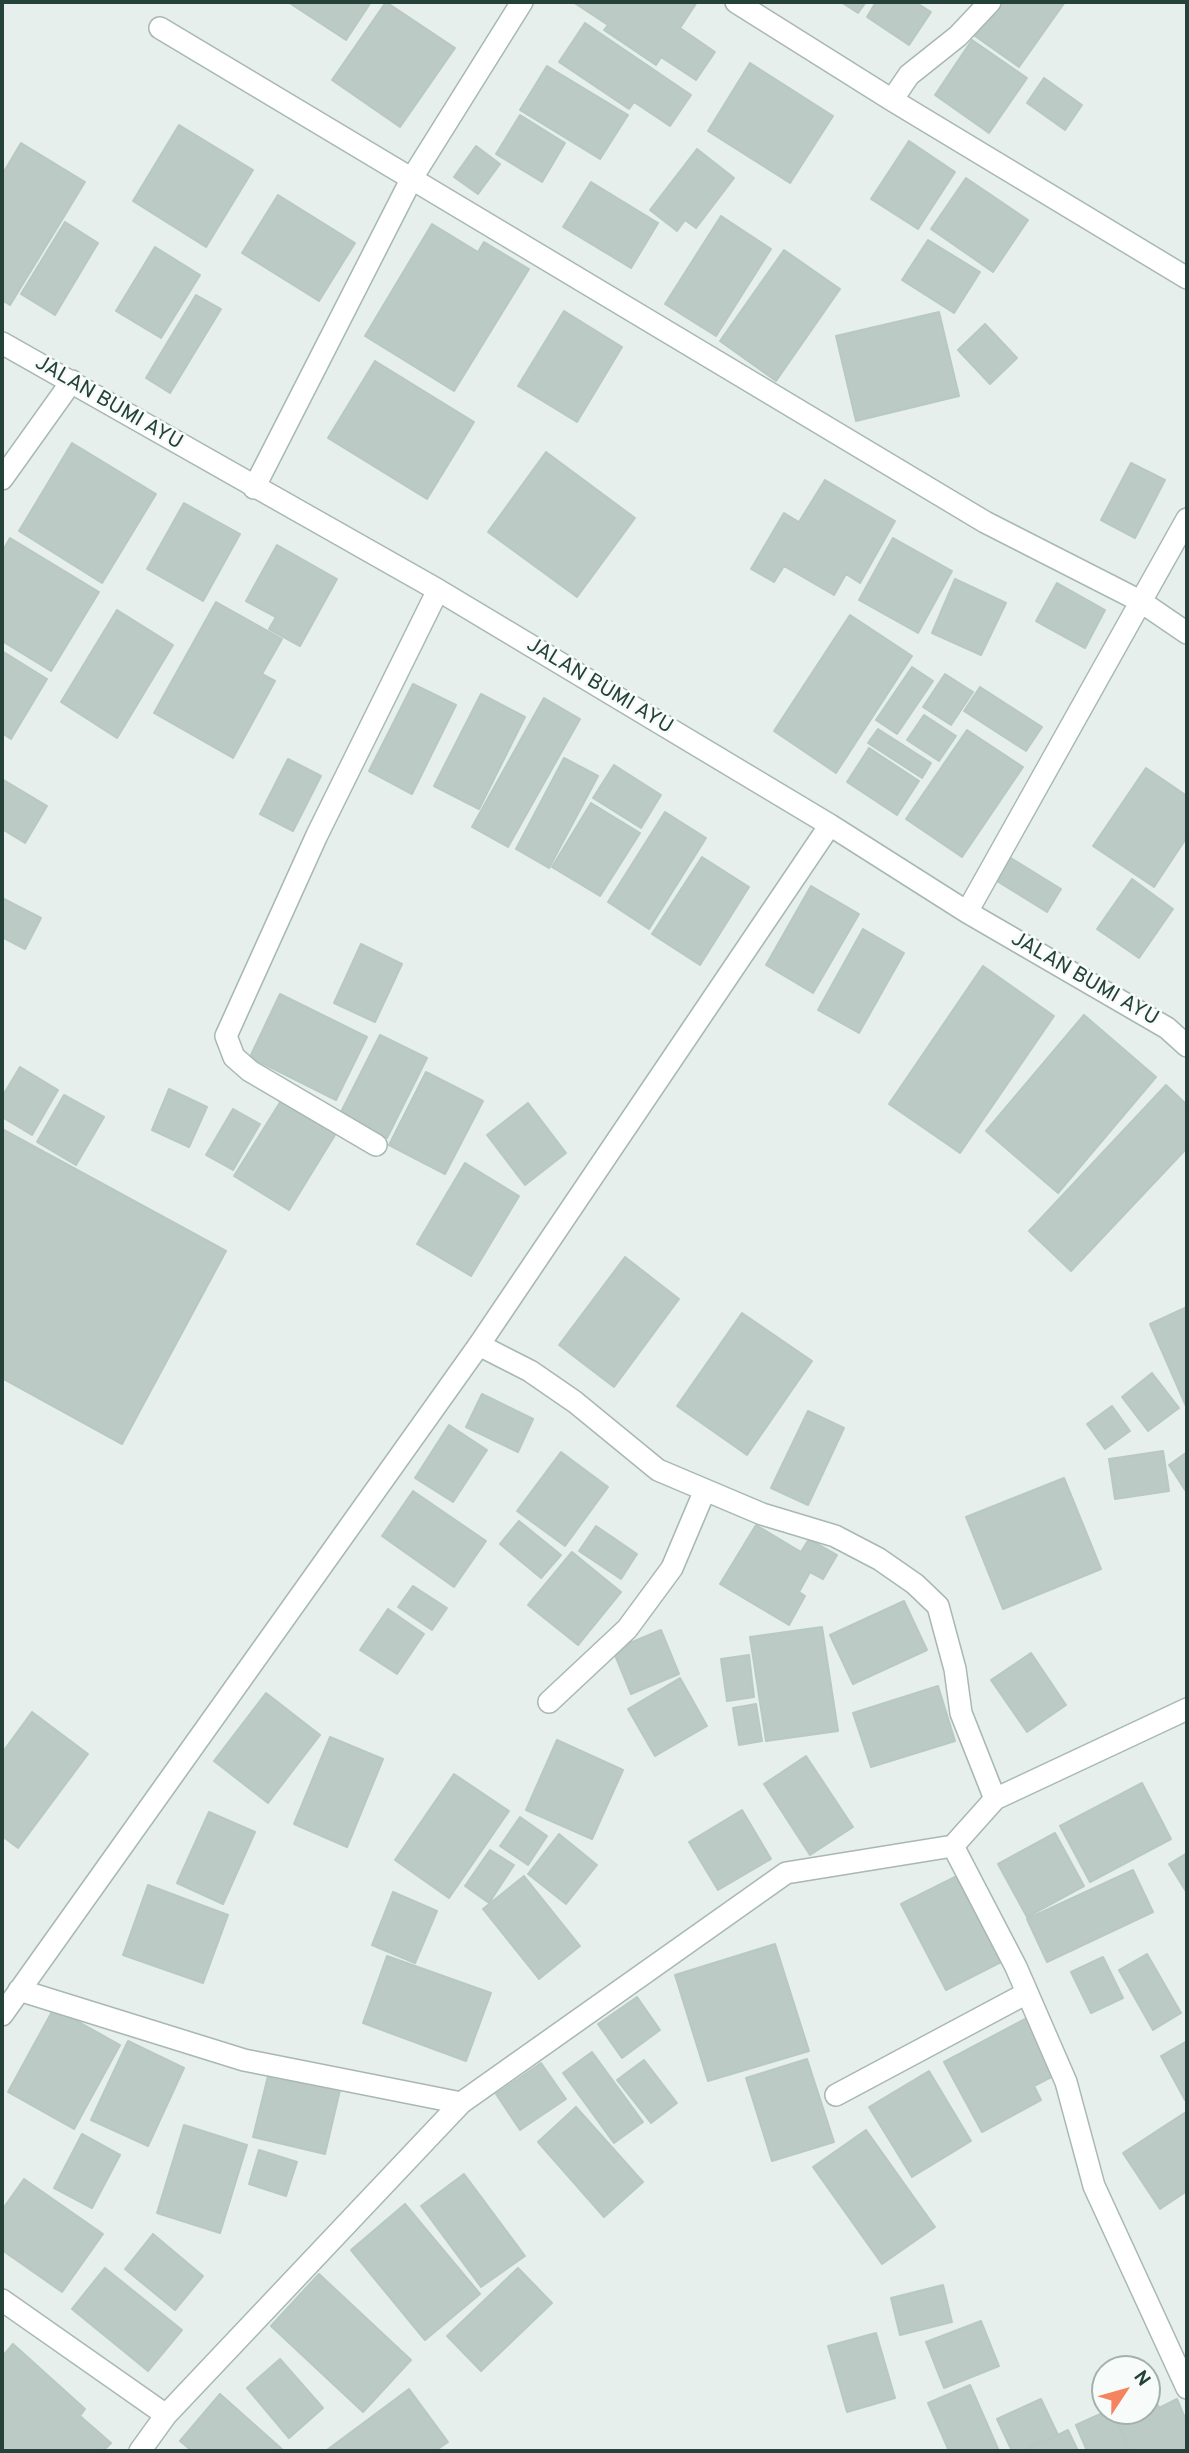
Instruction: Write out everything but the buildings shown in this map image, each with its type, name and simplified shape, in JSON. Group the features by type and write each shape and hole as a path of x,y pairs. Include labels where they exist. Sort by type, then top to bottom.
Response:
{"street":[{"path":"254,488 412,178 522,2"},
{"path":"736,2 892,100 1187,278"},
{"path":"892,100 909,75 958,36 990,2"},
{"path":"160,28 985,522 1140,601 1187,633"},
{"name":"JALAN BUMI AYU","path":"2,343 438,590 830,825 967,912 1167,1028 1187,1045"},
{"path":"2,479 72,382"},
{"path":"967,912 1187,519"},
{"path":"376,1145 250,1071 234,1057 226,1036 311,847 438,590"},
{"path":"2,2015 479,1345 830,825"},
{"path":"479,1345 530,1371 575,1402 658,1470 762,1514 835,1536 879,1559 915,1584 938,1606 955,1669 961,1713 995,1799"},
{"path":"549,1702 627,1629 672,1568 705,1490"},
{"path":"140,2451 166,2415 461,2103 786,1873 953,1846 995,1799 1187,1709"},
{"path":"953,1846 1027,1993 1066,2082 1094,2186 1187,2388"},
{"path":"19,1990 244,2060 461,2103"},
{"path":"836,2095 1027,1993"},
{"path":"2,2300 166,2415"}]}
